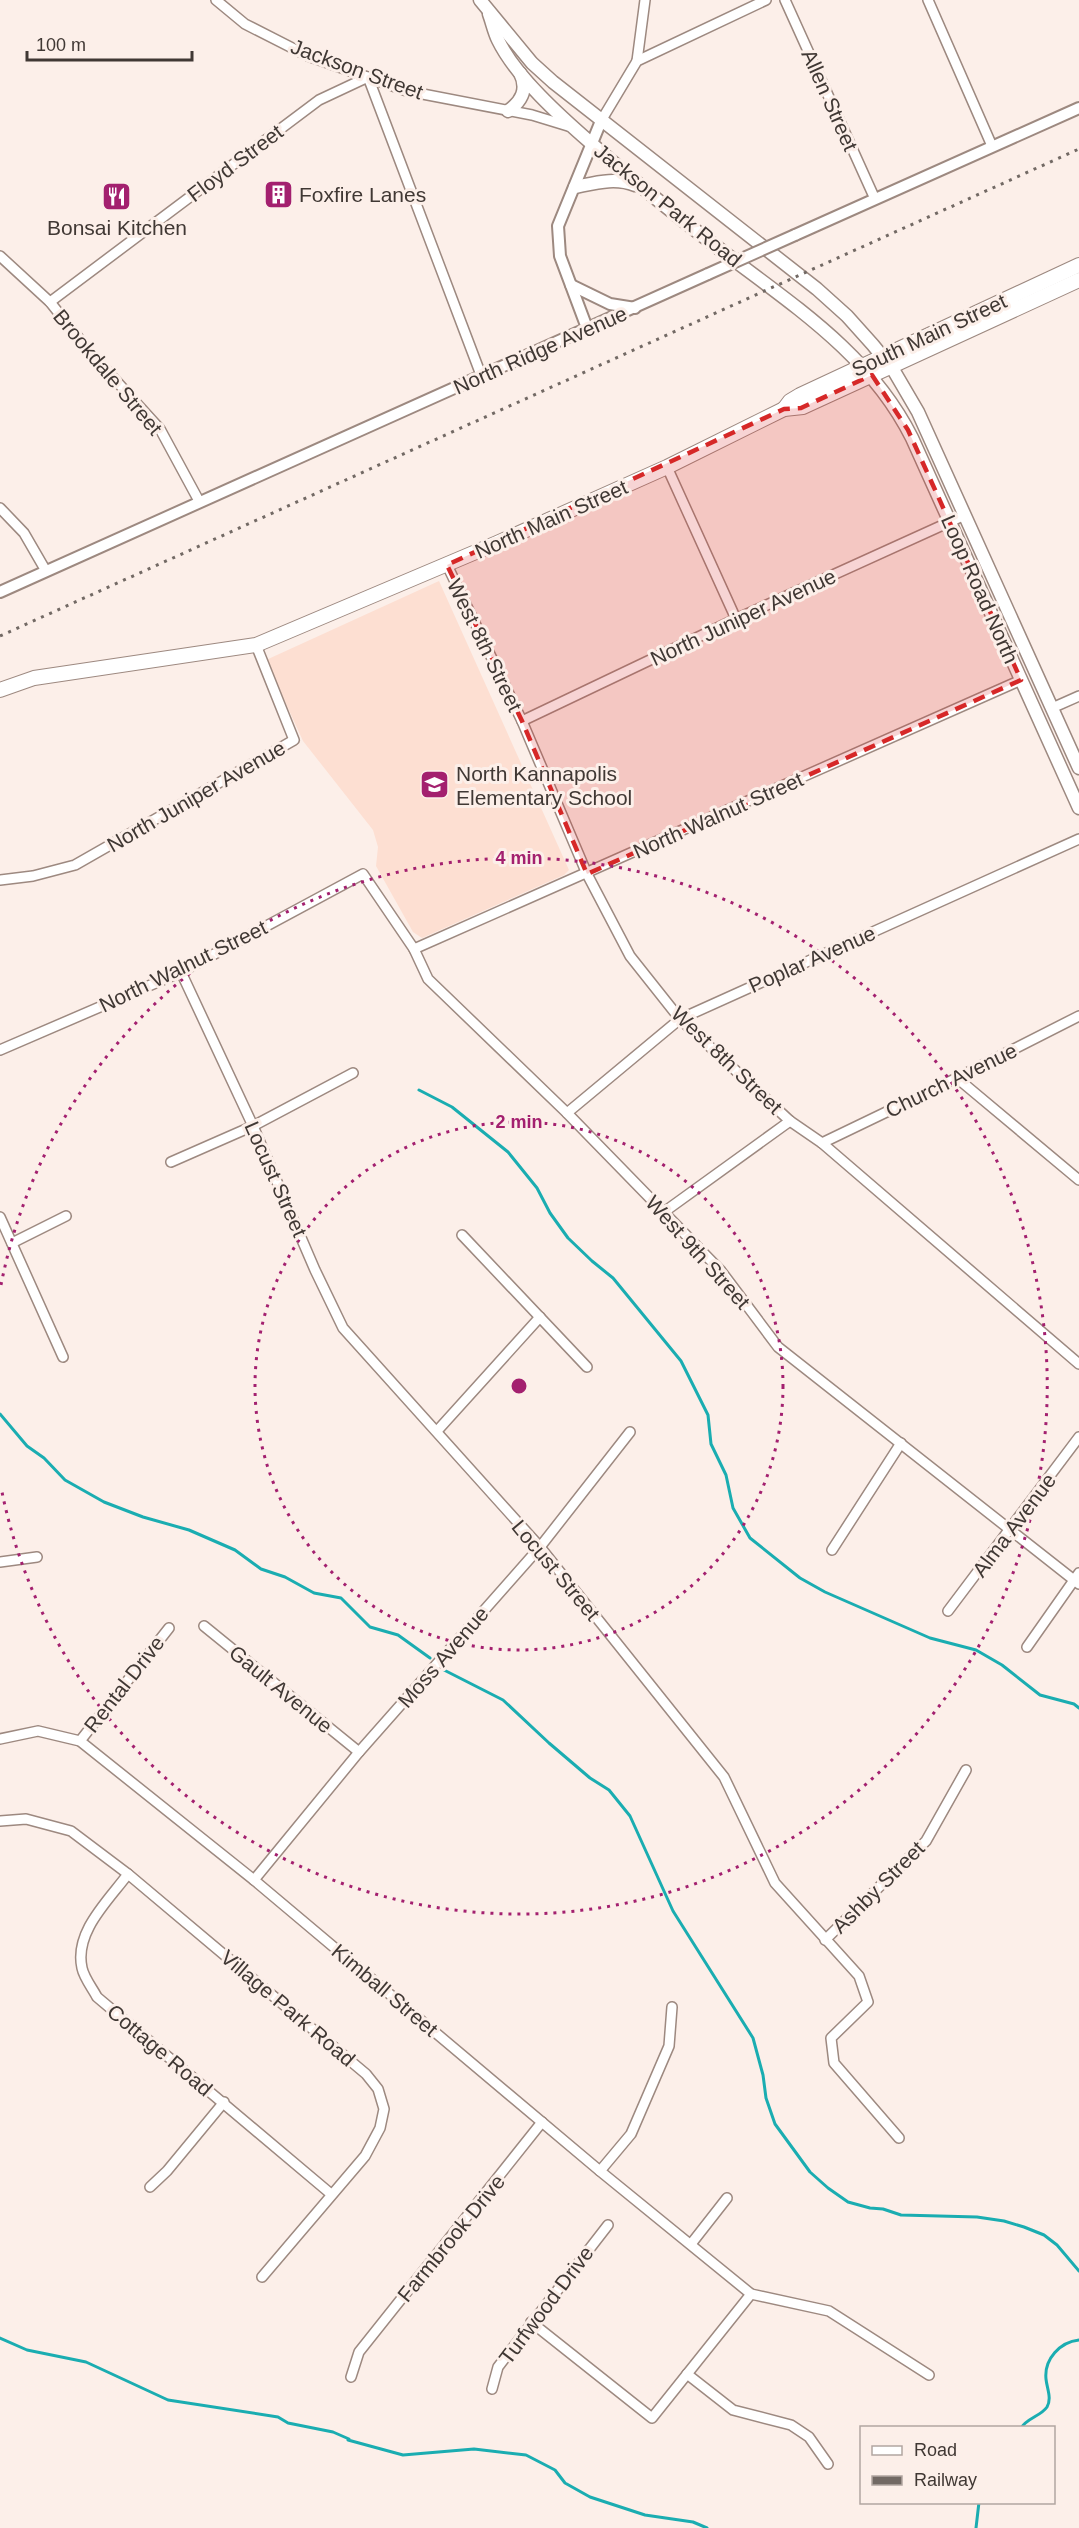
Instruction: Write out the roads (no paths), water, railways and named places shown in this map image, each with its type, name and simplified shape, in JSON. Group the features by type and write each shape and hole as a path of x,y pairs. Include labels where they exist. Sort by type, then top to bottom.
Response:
{"main road":[{"name":"Jackson Park Road","path":"480,0 489,14 539,69 601,121 817,289 854,323 887,361"},
{"name":"Jackson Park Road","path":"489,14 498,40 552,108 647,191 818,325 867,370"},
{"path":"508,111 523,94 525,82 519,69"},
{"path":"575,187 605,181 626,181 647,191"},
{"name":"South Main Street","path":"887,361 1079,265"},
{"path":"867,370 1079,280"},
{"name":"Loop Road North","path":"887,361 918,412 1079,768"},
{"name":"South Main Street","path":"784,409 790,401 800,395 867,370"},
{"name":"Loop Road North","path":"867,370 908,430 1079,808"},
{"name":"North Main Street","path":"0,690 34,678 256,645 447,565 667,467 784,409"}],"street":[{"name":"Jackson Street","path":"216,0 245,24 308,56 407,92 555,120 577,131"},
{"path":"587,328 560,256 558,226 601,121 637,61 645,0"},
{"path":"637,61 766,0"},
{"name":"Allen Street","path":"785,0 875,199"},
{"path":"928,0 992,146"},
{"name":"Floyd Street","path":"50,302 319,100 368,77"},
{"path":"368,77 481,375"},
{"name":"North Ridge Avenue","path":"0,591 1079,108"},
{"name":"Brookdale Street","path":"0,256 50,302 89,351 160,429 199,501"},
{"path":"571,285 610,304 635,308"},
{"path":"667,467 736,619"},
{"path":"0,508 24,533 46,571"},
{"name":"North Juniper Avenue","path":"522,721 736,619 965,514"},
{"name":"West 8th Street","path":"447,565 522,721 587,874 630,956 680,1019 790,1121 822,1143 1079,1364"},
{"name":"North Juniper Avenue","path":"0,880 33,876 75,866 294,740 256,645"},
{"name":"North Walnut Street","path":"414,949 1021,680"},
{"path":"1052,708 1079,696"},
{"name":"Poplar Avenue","path":"567,1113 680,1019 1079,840"},
{"name":"North Walnut Street","path":"0,1050 181,972 363,874"},
{"name":"West 9th Street","path":"363,874 414,949 428,979 567,1113 721,1271 778,1347 1010,1530 1077,1579"},
{"name":"Locust Street","path":"181,972 253,1126 315,1270 344,1328 369,1359 437,1431 540,1547 724,1777 775,1883 859,1976 868,2002 831,2038 834,2063 899,2138"},
{"name":"Church Avenue","path":"822,1143 1079,1016"},
{"path":"171,1162 253,1126 353,1073"},
{"path":"957,1078 1079,1180"},
{"path":"664,1212 790,1121"},
{"path":"12,1242 66,1216"},
{"path":"0,1217 63,1357"},
{"path":"462,1234 587,1367"},
{"path":"437,1431 540,1317"},
{"name":"Moss Avenue","path":"254,1880 359,1752 540,1547 630,1432"},
{"name":"Alma Avenue","path":"948,1611 1079,1437"},
{"path":"832,1550 901,1443"},
{"path":"0,1562 37,1557"},
{"path":"1027,1647 1077,1579"},
{"name":"Gault Avenue","path":"204,1626 359,1752"},
{"name":"Rental Drive","path":"80,1741 168,1628"},
{"name":"Kimball Street","path":"0,1739 38,1731 80,1741 254,1880 600,2171 752,2294"},
{"name":"Ashby Street","path":"825,1940 926,1841 966,1770"},
{"name":"Village Park Road","path":"0,1821 26,1819 71,1831 128,1874 366,2073 378,2089 384,2109 380,2128 365,2156 262,2277"},
{"name":"Cottage Road","path":"128,1874 88,1928 82,1944 82,1969 97,1997 331,2194"},
{"path":"600,2171 631,2134 669,2046 672,2007"},
{"path":"150,2187 167,2171 224,2103"},
{"name":"Farmbrook Drive","path":"351,2377 359,2352 542,2122"},
{"path":"691,2244 727,2198"},
{"name":"Turfwood Drive","path":"492,2389 498,2367 608,2225"},
{"path":"531,2322 652,2418 752,2294 829,2311 928,2375"},
{"path":"687,2374 734,2410 792,2425 809,2437 828,2463"}],"waterway":[{"path":"419,1090 452,1107 508,1152 537,1188 550,1213 568,1238 613,1278 681,1361 708,1415 711,1444 726,1475 733,1508 750,1538 800,1578 825,1592 930,1638 976,1650 1002,1665 1040,1695 1074,1704 1079,1708"},
{"path":"0,1414 27,1446 44,1458 65,1480 104,1502 143,1517 189,1530 235,1550 261,1569 285,1577 314,1593 341,1598 370,1627 398,1635 430,1658"},
{"path":"444,1670 503,1700 590,1778 609,1790 630,1816 673,1911 753,2038 763,2075 766,2098 775,2124 810,2172 848,2202 870,2208 883,2209 901,2215 977,2217 1024,2227 1044,2235 1057,2245 1079,2271"},
{"path":"0,2338 27,2350 86,2362 168,2400 278,2417 288,2423 333,2432 348,2440 403,2455 474,2449 526,2455 555,2470 565,2483 590,2497 645,2515 693,2522 707,2528"},
{"path":"1023,2426 1047,2407 1049,2397 1046,2372 1051,2358 1066,2344 1079,2340"},
{"path":"976,2528 979,2504"}],"railway":[{"path":"0,636 1079,149"}],"place":[{"name":"Foxfire Lanes","path":"278,194"},
{"name":"Bonsai Kitchen","path":"117,196"},
{"name":"North Kannapolis Elementary School","path":"435,785"}]}
